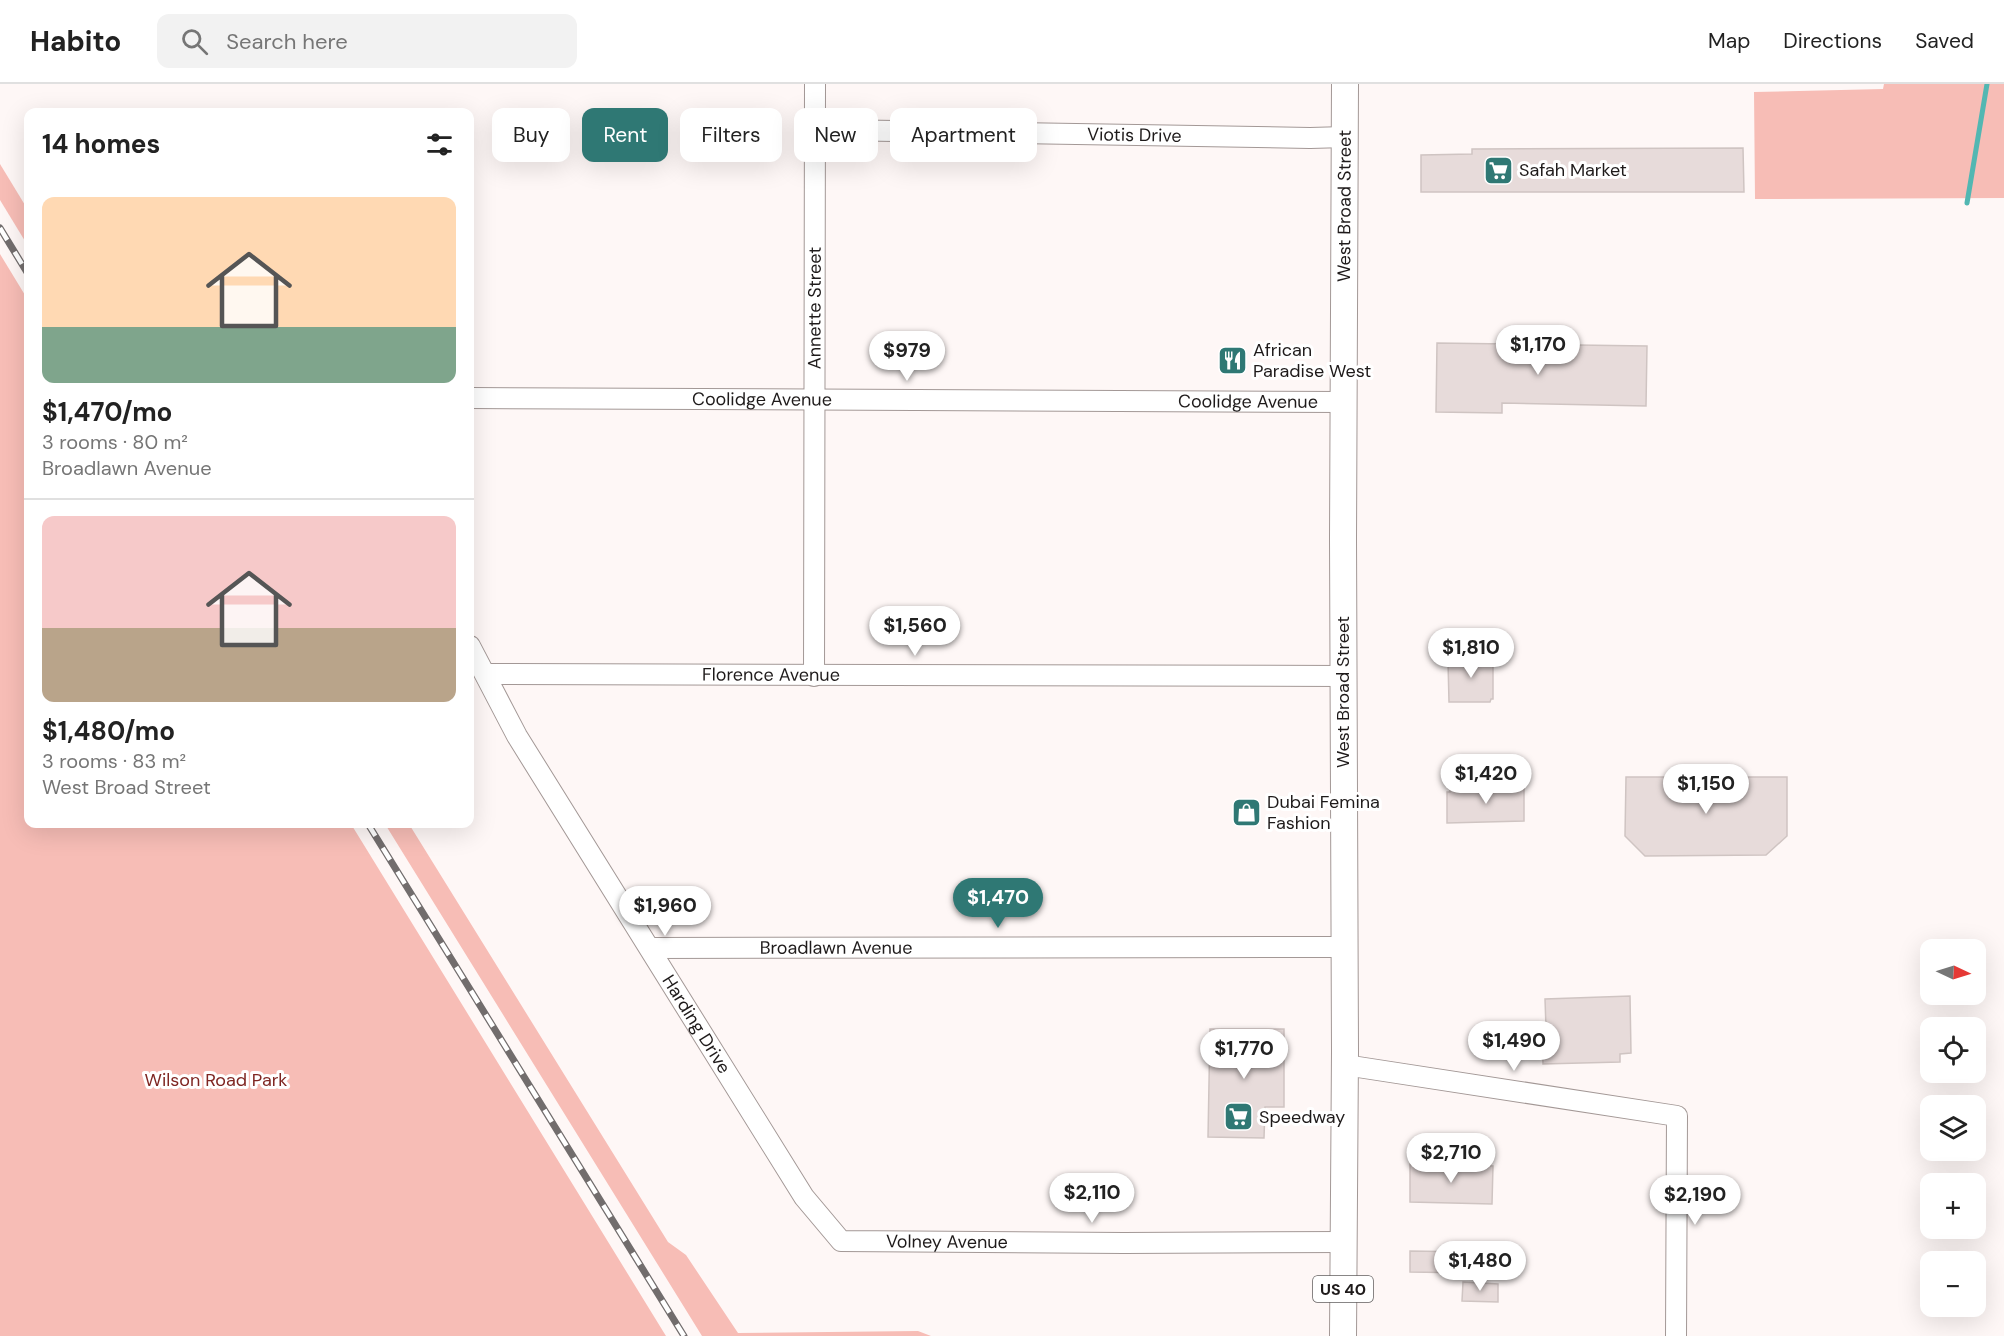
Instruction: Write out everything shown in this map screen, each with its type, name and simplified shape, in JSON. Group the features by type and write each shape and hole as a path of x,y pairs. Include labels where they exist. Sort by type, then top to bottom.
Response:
{"main road":[{"name":"West Broad Street","path":"1343,1336 1345,84"}],"street":[{"name":"Annette Street","path":"815,84 815,108"},
{"name":"Viotis Drive","path":"878,131 1345,137"},
{"name":"Annette Street","path":"814,676 815,162"},
{"name":"Coolidge Avenue","path":"474,398 1344,402"},
{"name":"Harding Drive","path":"474,653 517,736 804,1197 841,1241"},
{"name":"Florence Avenue","path":"486,674 1344,676"},
{"name":"Broadlawn Avenue","path":"650,948 1345,947"},
{"path":"1345,1065 1677,1116 1676,1336"},
{"name":"Volney Avenue","path":"841,1241 1343,1242"}],"green space":[{"path":"1884,84 2004,84 2004,198 1755,199 1754,92 1883,89"},
{"path":"0,164 24,203 24,239 0,200"},
{"name":"Wilson Road Park","path":"0,254 24,293 24,828 353,828 666,1336 0,1336"},
{"path":"387,828 411,828 668,1242 686,1255 738,1333 918,1331 931,1336 702,1336"}],"building":[{"path":"1743,148 1744,192 1421,192 1421,155 1472,154 1472,149"},
{"path":"1437,343 1647,346 1646,406 1502,403 1502,413 1436,412"},
{"path":"1450,655 1491,656 1493,660 1493,699 1490,702 1449,702 1448,662 1450,662"},
{"path":"1626,777 1787,777 1787,836 1766,855 1645,856 1625,836"},
{"path":"1524,786 1524,821 1447,823 1447,792 1450,792 1450,788"},
{"path":"1630,996 1631,1053 1620,1054 1620,1062 1543,1064 1542,1028 1546,1028 1545,999"},
{"path":"1210,1029 1284,1029 1284,1107 1265,1107 1264,1138 1208,1137"},
{"path":"1410,1164 1493,1166 1492,1204 1410,1202"},
{"path":"1410,1251 1472,1252 1472,1273 1410,1272"},
{"path":"1463,1282 1498,1284 1498,1302 1462,1301"}],"waterway":[{"path":"1967,203 1987,84"}],"railway":[{"path":"0,228 24,267"},
{"path":"370,828 684,1336"}],"place":[{"name":"Safah Market","path":"1498,170"},
{"name":"African Paradise West","path":"1232,360"},
{"name":"Dubai Femina Fashion","path":"1246,812"},
{"name":"Speedway","path":"1238,1117"}]}
